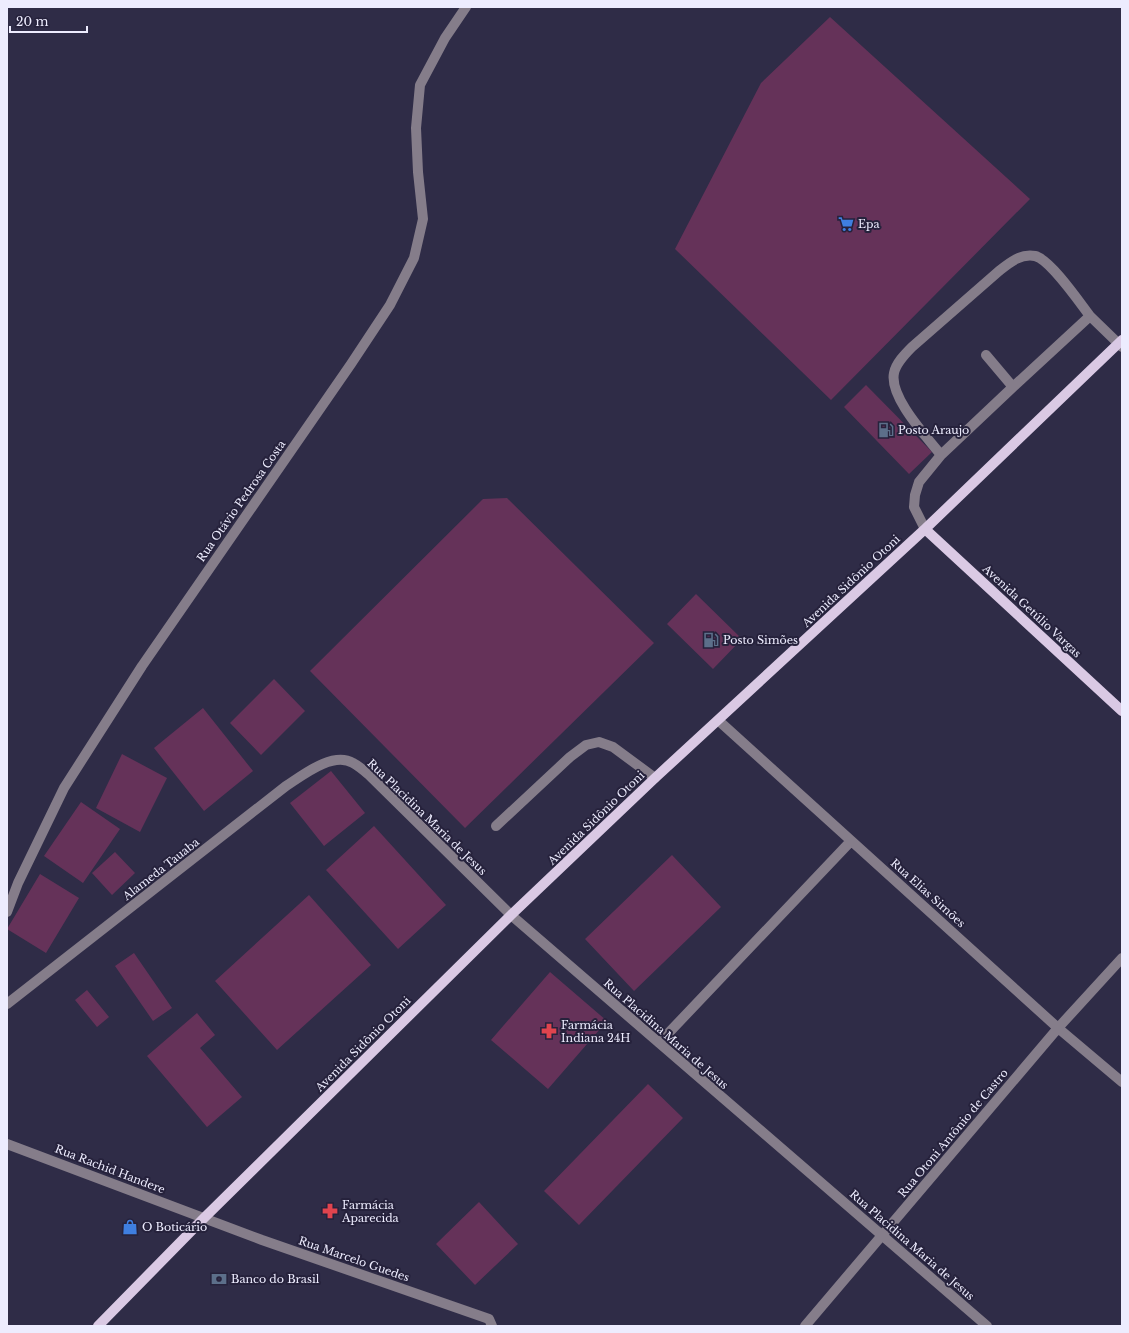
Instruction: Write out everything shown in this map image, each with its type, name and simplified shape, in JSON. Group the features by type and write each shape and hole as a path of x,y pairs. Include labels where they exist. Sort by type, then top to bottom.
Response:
{"main road":[{"name":"Avenida Sidônio Otoni","path":"98,1326 204,1218 511,916 655,778 719,721 925,529 1121,343"},
{"name":"Avenida Getúlio Vargas","path":"925,529 1122,711"}],"street":[{"name":"Rua Otávio Pedrosa Costa","path":"7,912 18,883 64,788 142,666 351,364 390,305 414,258 423,219 418,172 416,128 420,85 445,38 466,7"},
{"path":"941,455 912,418 898,396 893,380 894,371 901,359 912,347 999,271 1014,260 1025,256 1035,256 1046,262 1066,284 1090,316 1121,343"},
{"path":"925,529 914,507 915,495 919,482 941,455 1012,387 1090,316"},
{"path":"986,355 1012,387"},
{"name":"Rua Elias Simões","path":"719,721 1058,1028 1122,1082"},
{"path":"496,826 570,757 586,745 600,742 613,747 655,778"},
{"name":"Rua Placidina Maria de Jesus","path":"334,759 352,762 368,774 511,916 987,1326"},
{"name":"Alameda Tauaba","path":"7,1004 286,786 310,769 334,759"},
{"path":"659,1043 852,841"},
{"name":"Rua Otoni Antônio de Castro","path":"805,1326 1058,1028 1122,958"},
{"name":"Rua Rachid Handere","path":"7,1144 204,1218"},
{"name":"Rua Marcelo Guedes","path":"204,1218 500,1326"}],"building":[{"name":"Epa","path":"830,17 1030,199 831,400 675,249 761,83"},
{"path":"866,385 932,452 909,474 844,407"},
{"path":"507,498 654,643 465,828 310,671 483,499"},
{"path":"696,594 742,639 713,669 667,624"},
{"path":"274,679 305,711 261,755 230,723"},
{"path":"203,708 253,771 204,811 154,748"},
{"path":"122,754 167,778 140,832 96,808"},
{"path":"331,771 365,813 324,846 290,803"},
{"path":"81,802 120,829 83,883 44,856"},
{"path":"374,826 446,905 398,949 326,870"},
{"path":"115,852 135,873 112,895 92,873"},
{"path":"672,855 721,907 634,991 585,939"},
{"path":"40,874 79,898 46,953 7,929"},
{"path":"309,895 371,965 277,1050 215,981"},
{"path":"134,953 172,1008 153,1021 115,966"},
{"name":"Farmácia Indiana 24H","path":"550,972 607,1021 548,1089 491,1040"},
{"path":"87,990 109,1017 97,1027 75,1000"},
{"path":"197,1013 215,1035 200,1048 242,1097 207,1127 147,1056"},
{"path":"648,1084 683,1118 579,1225 544,1191"},
{"path":"479,1202 518,1244 475,1285 436,1244"}],"place":[{"name":"Epa","path":"846,224"},
{"name":"Posto Araujo","path":"886,430"},
{"name":"Posto Simões","path":"711,640"},
{"name":"Farmácia Indiana 24H","path":"549,1031"},
{"name":"Farmácia Aparecida","path":"330,1211"},
{"name":"O Boticário","path":"130,1227"},
{"name":"Banco do Brasil","path":"219,1279"}]}
